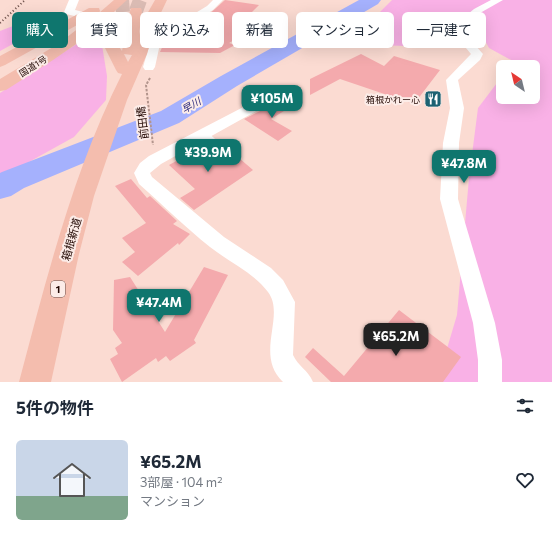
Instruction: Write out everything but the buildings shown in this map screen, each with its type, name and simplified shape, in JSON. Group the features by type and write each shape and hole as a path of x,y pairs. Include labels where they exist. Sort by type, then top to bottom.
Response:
{"highway":[{"name":"国道1号","path":"91,12 112,0"},
{"name":"1","path":"151,12 153,0"},
{"name":"1","path":"155,12 161,0"},
{"name":"国道1号","path":"113,12 125,6"},
{"name":"1","path":"118,100 130,42 125,6"},
{"path":"0,73 125,6"},
{"name":"国道1号","path":"0,62 76,20"},
{"name":"国道1号","path":"0,86 34,66 76,38"},
{"path":"112,48 124,70"},
{"name":"1","path":"118,100 142,48"},
{"name":"箱根新道","path":"35,382 66,254 83,196 118,100"}],"street":[{"path":"74,0 69,12 76,14"},
{"path":"149,67 155,42 210,8 218,0"},
{"path":"490,382 490,360 484,324 449,199 451,143 458,108 452,80 476,58 477,54 455,29 477,11 498,0"},
{"path":"282,91 155,160 146,166 142,173 145,180 217,242 264,274 276,286 284,302 281,356 287,369 300,382"}],"lane":[{"path":"203,133 227,154"}],"path":[{"name":"前田橋","path":"146,85 155,160"}],"shaded area":[{"path":"392,0 552,0 552,382 437,382 457,315 469,178 478,108 496,84 496,104 540,104 540,60 511,60 489,48 486,42 486,12 402,12 402,46 394,46 394,12 380,12"},
{"path":"12,26 12,44 0,51 0,31"},
{"path":"76,44 76,48 102,48 107,76 106,100 74,137 0,178 0,93"}],"waterway":[{"name":"早川","path":"0,188 13,180 170,117 229,81 372,0"}],"tunnel":[{"path":"122,0 123,12"},
{"path":"136,11 140,0"}],"railway":[{"path":"0,23 25,0"}],"place":[{"name":"箱根かれー心","path":"433,99"}]}
